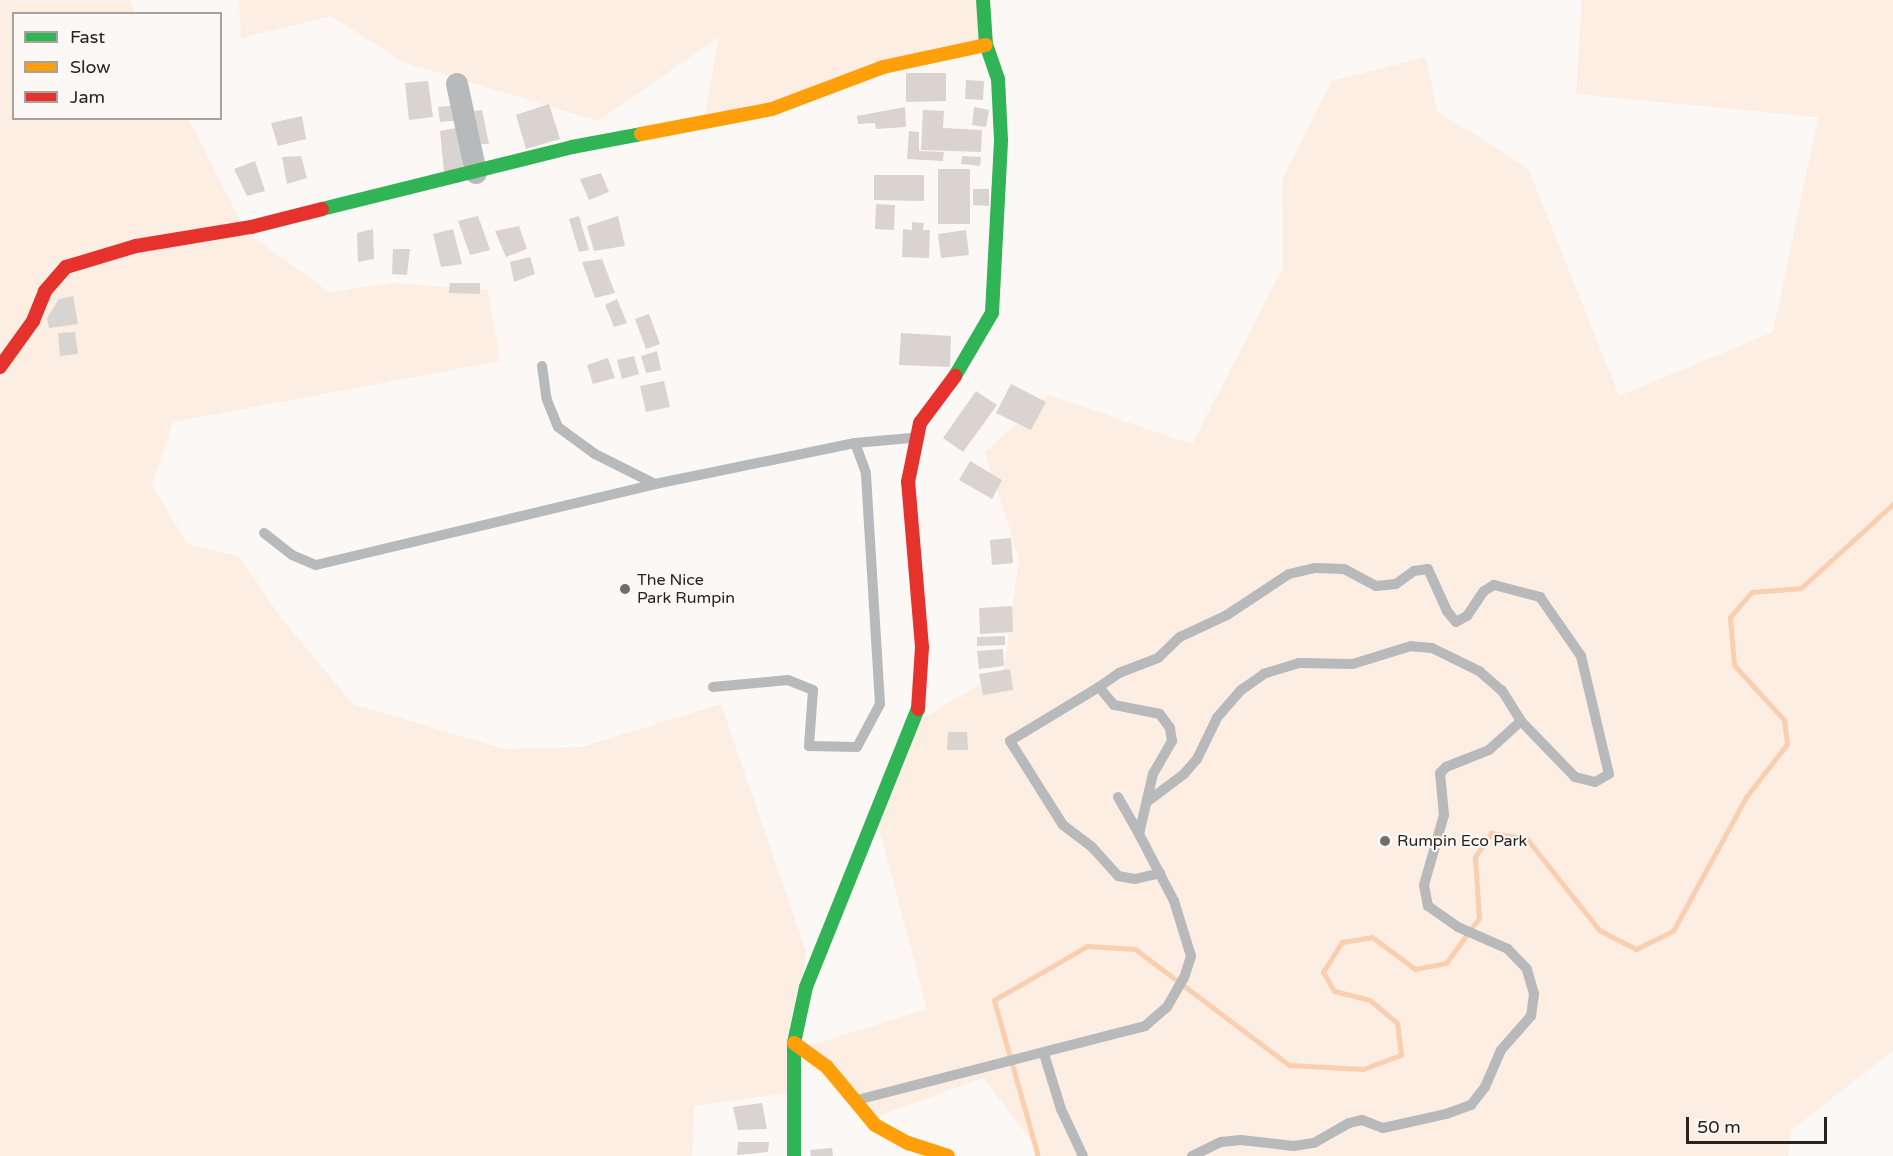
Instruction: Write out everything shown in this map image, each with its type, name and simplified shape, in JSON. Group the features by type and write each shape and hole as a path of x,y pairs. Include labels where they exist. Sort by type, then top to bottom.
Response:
{"street":[{"path":"794,1156 794,1043 806,987 916,722 922,647 908,482 915,438 920,423 971,353 992,313 1000,140 998,79 986,45 983,0"},
{"path":"0,367 33,321 45,291 66,267 136,246 251,227 476,173 572,147 772,109 883,67 986,45"},
{"path":"457,84 476,173"},
{"path":"794,1043 827,1067 857,1100 875,1125 908,1143 948,1156"}],"lane":[{"path":"542,366 547,400 558,427 595,454 655,484"},
{"path":"264,533 292,555 316,565 655,484 855,443 915,438"},
{"path":"713,687 788,680 813,690 809,746 857,747 880,704 866,472 855,443"},
{"path":"1148,801 1197,759 1217,717 1241,690 1282,666 1353,664 1411,646 1432,648 1479,671 1502,691 1521,721 1575,777 1596,782 1609,774 1581,656 1567,642 1549,605 1540,597 1494,585 1484,591 1467,616 1456,622 1447,612 1433,574 1421,568 1396,584 1376,586 1344,569 1315,568 1289,574 1227,615 1180,637 1158,658 1119,673 1100,687 1010,741 1063,825 1092,847 1118,876 1135,879 1160,873"},
{"path":"1100,687 1114,705 1160,714 1170,728 1172,741 1153,774 1139,834"},
{"path":"1192,1156 1221,1142 1241,1140 1294,1146 1314,1143 1349,1123 1362,1120 1383,1128 1446,1114 1471,1105 1485,1087 1501,1050 1531,1016 1534,994 1527,969 1508,949 1458,927 1428,906 1424,885 1444,815 1440,773 1446,767 1489,750 1521,721"},
{"path":"857,1100 1044,1054 1144,1026 1167,1007 1184,978 1191,956 1174,901 1118,797"},
{"path":"1044,1054 1061,1109 1083,1156"}],"shaded area":[{"path":"0,0 129,0 135,12 12,12 12,120 190,120 246,232 329,292 393,283 488,290 500,361 173,422 152,485 187,544 238,556 282,619 353,704 504,749 582,747 721,704 806,952 795,1050 927,1009 875,813 922,719 1004,669 1019,559 985,452 1048,395 1192,444 1283,268 1282,179 1332,81 1426,57 1437,111 1528,168 1619,396 1773,332 1818,117 1576,94 1582,0 1893,0 1893,1051 1791,1130 1788,1156 1043,1156 983,1078 870,1119 795,1051 789,1093 694,1106 692,1156 0,1156"},
{"path":"239,0 977,0 979,52 704,118 719,37 598,121 403,62 331,16 241,38"}],"building":[{"path":"906,73 946,73 946,101 906,102"},
{"path":"966,80 984,81 983,100 965,99"},
{"path":"428,81 433,117 409,120 405,83"},
{"path":"549,104 560,139 526,149 516,115"},
{"path":"461,105 462,120 440,122 438,107"},
{"path":"905,107 906,127 876,129 875,123 858,124 857,116"},
{"path":"974,107 989,110 986,127 972,125"},
{"path":"482,110 489,144 481,144 474,111"},
{"path":"923,110 944,111 943,128 982,130 981,152 921,150"},
{"path":"302,116 306,139 278,146 271,123"},
{"path":"461,127 463,172 444,172 440,131"},
{"path":"909,131 919,132 919,151 944,152 943,161 907,159"},
{"path":"301,156 307,178 287,184 282,157"},
{"path":"962,156 981,157 980,166 961,164"},
{"path":"255,161 265,191 247,196 234,169"},
{"path":"938,169 970,169 970,224 938,224"},
{"path":"601,173 609,192 589,200 580,179"},
{"path":"874,175 924,175 924,201 874,200"},
{"path":"973,189 989,189 989,206 973,205"},
{"path":"876,204 895,205 894,230 875,229"},
{"path":"478,216 490,250 470,255 458,221"},
{"path":"579,216 589,250 579,252 569,219"},
{"path":"618,216 625,246 594,251 587,226"},
{"path":"912,222 924,223 923,230 930,230 929,258 902,257 903,229 912,230"},
{"path":"519,226 527,249 506,257 495,231"},
{"path":"373,229 374,259 358,262 357,233"},
{"path":"453,229 462,264 441,267 433,234"},
{"path":"966,230 969,255 941,258 938,234"},
{"path":"393,249 410,249 407,275 392,274"},
{"path":"530,257 535,274 514,282 510,262"},
{"path":"602,259 615,293 595,298 582,262"},
{"path":"450,283 480,283 480,294 449,293"},
{"path":"73,296 78,324 49,328 47,318 59,299"},
{"path":"617,299 627,323 614,327 605,305"},
{"path":"649,314 660,344 646,349 635,319"},
{"path":"75,332 78,354 60,356 58,333"},
{"path":"901,333 951,336 950,367 899,365"},
{"path":"657,351 661,370 646,373 641,356"},
{"path":"634,356 639,374 622,379 617,360"},
{"path":"608,358 615,378 593,384 587,365"},
{"path":"664,381 670,407 646,412 640,386"},
{"path":"1011,384 1046,402 1031,430 996,413"},
{"path":"976,391 997,405 963,452 943,438"},
{"path":"970,461 1002,480 992,499 959,480"},
{"path":"1011,538 1013,563 992,565 990,540"},
{"path":"1012,606 1013,632 980,634 979,608"},
{"path":"1005,636 1005,645 977,646 977,637"},
{"path":"1003,649 1004,666 979,669 977,651"},
{"path":"1010,669 1013,690 983,695 979,674"},
{"path":"948,732 967,732 968,750 947,750"},
{"path":"762,1103 767,1129 738,1130 733,1107"},
{"path":"738,1142 769,1142 768,1152 737,1155"},
{"path":"832,1148 833,1156 811,1156 810,1150"}],"waterway":[{"path":"1038,1156 994,1000 1087,946 1135,949 1289,1065 1363,1069 1401,1055 1397,1023 1370,1000 1334,991 1323,972 1342,942 1372,937 1415,969 1446,963 1479,918 1475,857 1491,833 1527,839 1599,930 1636,949 1673,931 1746,797 1787,744 1784,720 1734,665 1730,617 1752,592 1801,588 1893,504"}],"traffic: fast":[{"path":"955,376 992,313 1001,140 998,79 986,45 983,0"},
{"path":"322,209 572,147 641,134"},
{"path":"794,1156 794,1043 806,987 918,709"}],"traffic: slow":[{"path":"641,134 772,109 883,67 986,45"},
{"path":"794,1043 827,1067 875,1125 908,1143 948,1156"}],"traffic: jam":[{"path":"0,367 33,321 45,291 66,267 136,246 251,227 322,209"},
{"path":"918,709 922,647 908,482 920,423 955,376"}],"place":[{"name":"The Nice Park Rumpin","path":"625,589"},
{"name":"Rumpin Eco Park","path":"1385,841"}]}
